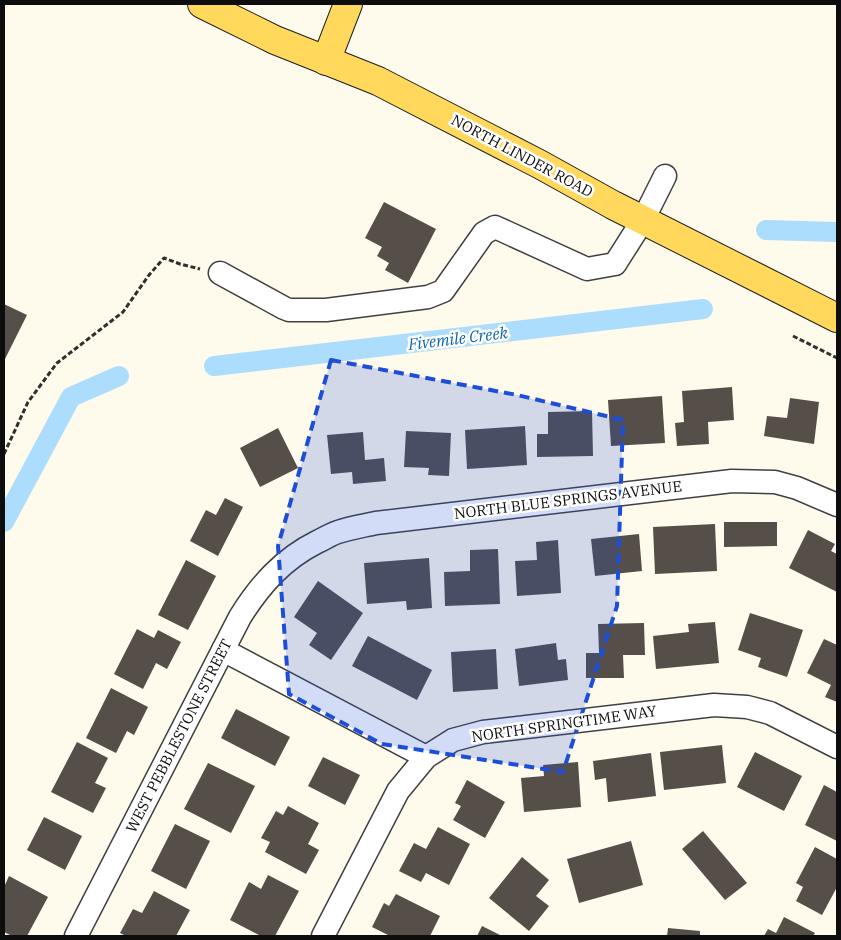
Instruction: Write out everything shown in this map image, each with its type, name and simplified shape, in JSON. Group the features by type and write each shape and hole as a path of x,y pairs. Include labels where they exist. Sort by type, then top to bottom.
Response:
{"main road":[{"name":"NORTH LINDER ROAD","path":"202,4 275,40 378,81 542,165 643,220 837,318"},
{"path":"326,61 348,4"}],"street":[{"path":"220,273 289,310 326,310 428,297 443,291 484,233 495,227 587,269 615,264 643,220 664,176"},
{"name":"NORTH BLUE SPRINGS AVENUE","path":"301,550 337,532 376,523 732,481 775,482 821,496 837,505"},
{"name":"WEST PEBBLESTONE STREET","path":"76,936 223,650 252,598 272,574 301,550"},
{"path":"223,650 426,756 398,791 323,936"},
{"name":"NORTH SPRINGTIME WAY","path":"426,756 453,740 483,732 714,705 748,706 770,714 837,747"}],"path":[{"path":"4,454 28,402 57,363 123,312 149,275 164,258 180,264 220,273"},
{"path":"793,336 837,358"}],"highlighted area":[{"path":"331,360 517,395 623,420 617,606 563,772 382,744 289,694 278,546"}],"building":[{"path":"384,202 436,229 408,283 385,270 389,263 377,256 382,247 365,238"},
{"path":"4,304 27,315 4,361"},
{"path":"732,387 734,420 708,422 709,444 677,446 675,423 684,422 682,391"},
{"path":"662,396 665,443 611,446 608,400"},
{"path":"790,398 819,402 814,444 764,436 767,416 787,418"},
{"path":"592,411 593,456 537,457 537,434 548,434 548,412"},
{"path":"525,426 527,465 467,469 465,430"},
{"path":"278,428 298,468 260,487 240,448"},
{"path":"406,431 451,433 449,476 428,475 429,468 404,467"},
{"path":"363,432 365,460 384,458 386,481 353,484 352,472 331,474 327,435"},
{"path":"225,498 243,507 218,556 190,541 206,510 216,515"},
{"path":"724,522 777,522 777,546 724,547"},
{"path":"715,524 717,571 655,574 653,527"},
{"path":"808,530 835,544 831,551 837,554 837,592 789,568"},
{"path":"639,534 642,571 595,576 591,539"},
{"path":"558,540 561,593 517,596 515,561 537,560 536,542"},
{"path":"498,549 500,604 445,606 444,572 470,571 470,550"},
{"path":"429,558 432,608 407,610 406,601 367,604 364,563"},
{"path":"186,560 216,576 188,630 158,615"},
{"path":"318,581 363,613 331,660 309,645 317,633 294,617"},
{"path":"750,613 803,630 787,677 758,667 761,658 738,650"},
{"path":"715,622 719,663 656,669 653,636 689,632 688,624"},
{"path":"644,623 645,655 623,655 624,678 586,678 586,653 599,653 598,624"},
{"path":"137,629 154,638 158,630 181,642 167,669 156,663 143,689 114,674"},
{"path":"368,636 432,670 417,700 352,666"},
{"path":"824,639 837,645 837,702 825,697 831,685 807,673"},
{"path":"556,643 558,660 566,659 568,680 519,686 515,649"},
{"path":"496,649 498,689 453,692 451,652"},
{"path":"111,688 148,707 134,735 127,731 116,753 86,738"},
{"path":"236,709 290,737 275,766 221,738"},
{"path":"77,742 108,758 95,783 106,788 93,813 51,792"},
{"path":"722,745 726,783 664,790 660,752"},
{"path":"755,752 802,776 784,811 737,787"},
{"path":"651,753 656,796 608,802 606,778 595,780 593,761"},
{"path":"323,757 360,775 345,805 308,786"},
{"path":"578,762 581,807 524,812 521,778 544,776 543,765"},
{"path":"208,763 255,786 231,833 184,809"},
{"path":"467,780 505,802 485,838 453,820 461,806 455,803"},
{"path":"824,785 837,792 837,841 805,825"},
{"path":"288,806 319,823 308,844 319,850 306,874 265,852 270,842 261,838 276,811 283,815"},
{"path":"44,817 82,836 65,870 27,850"},
{"path":"175,824 210,841 186,889 151,871"},
{"path":"438,827 470,844 449,885 426,873 421,882 399,871 414,843 426,849"},
{"path":"703,831 747,883 725,900 682,849"},
{"path":"631,841 643,885 579,903 567,859"},
{"path":"815,847 837,859 837,887 822,915 796,901 803,887 796,883"},
{"path":"522,857 549,880 536,896 549,906 529,931 489,898"},
{"path":"268,875 299,891 275,936 261,936 230,920 249,882 261,889"},
{"path":"9,876 48,897 27,936 12,936 4,932 4,887"},
{"path":"154,891 190,910 176,936 126,936 120,933 133,909 142,913"},
{"path":"396,894 440,916 430,936 390,936 372,927 384,903 389,906"},
{"path":"784,917 815,933 813,936 764,936 768,929 776,933"},
{"path":"482,926 502,936 477,936"},
{"path":"668,928 700,931 700,936 667,936"}],"waterway":[{"path":"766,230 837,232"},
{"name":"Fivemile Creek","path":"214,366 703,309"},
{"name":"Fivemile Creek","path":"4,522 71,397 119,376"}]}
